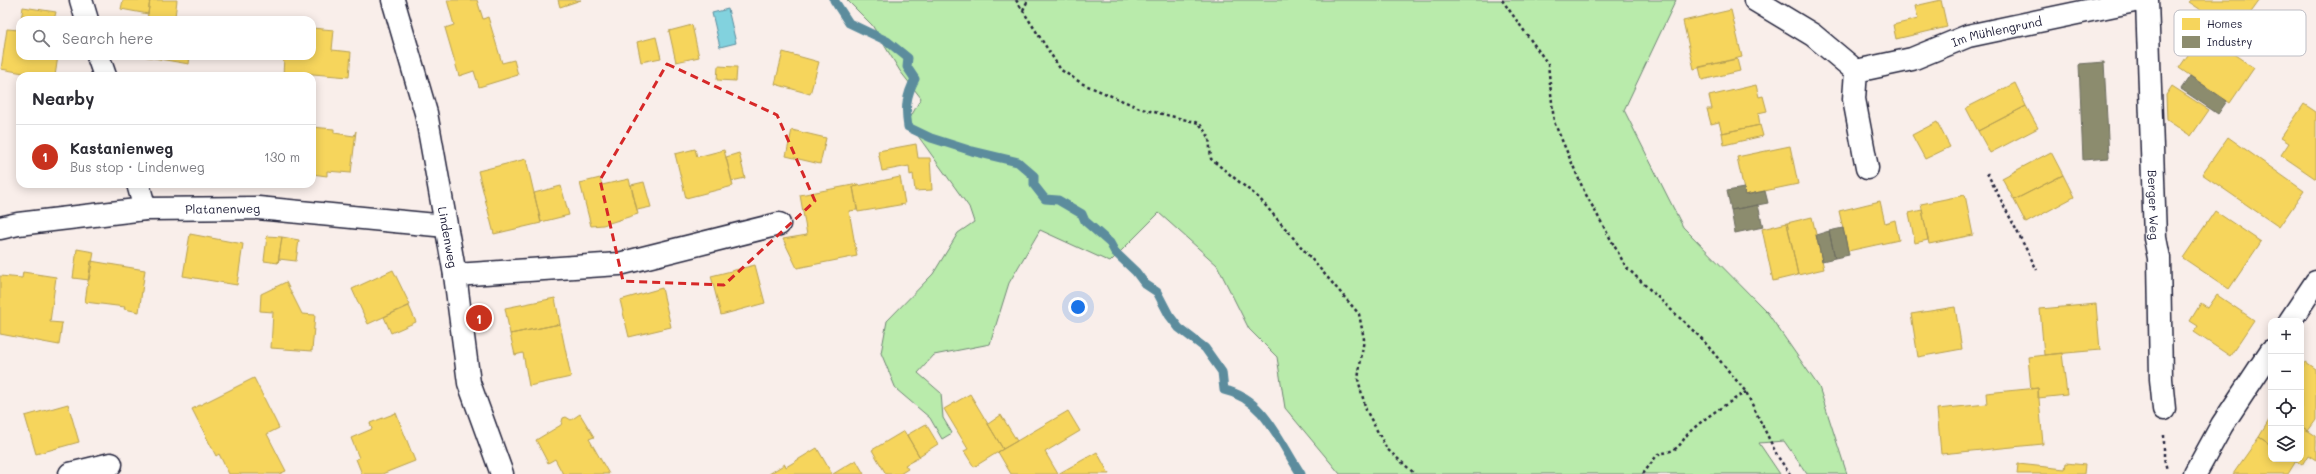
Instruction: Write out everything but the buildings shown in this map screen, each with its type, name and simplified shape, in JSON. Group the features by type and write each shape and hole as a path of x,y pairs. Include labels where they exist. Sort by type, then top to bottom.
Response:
{"street":[{"path":"81,0 86,16"},
{"name":"Lindenweg","path":"393,0 426,113 455,275 470,383 502,474"},
{"path":"1755,0 1813,35 1856,71 1854,99 1867,168"},
{"name":"Im Mühlengrund","path":"1856,71 1912,59 1968,36 2139,0"},
{"name":"Berger Weg","path":"2147,0 2155,238 2159,258 2161,379 2164,409"},
{"path":"99,60 103,72"},
{"path":"139,188 145,209"},
{"name":"Platanenweg","path":"0,228 18,224 145,209 258,208 446,226"},
{"path":"455,275 620,264 779,224"},
{"path":"2292,318 2316,282"},
{"path":"2194,474 2222,425 2269,354"},
{"path":"70,474 111,464"}],"path":[{"path":"1016,0 1060,70 1083,84 1142,109 1199,123 1209,137 1211,159 1259,198 1359,314 1364,339 1358,379 1366,410 1387,450 1415,474"},
{"path":"1023,10 1028,0"},
{"path":"1502,0 1548,64 1554,122 1584,191 1626,267 1702,339 1746,392 1778,457 1790,474"},
{"path":"1987,173 2037,270"},
{"path":"1643,474 1658,454 1671,452 1681,446 1692,429 1717,410 1746,392"},
{"path":"2164,409 2164,458 2167,469 2171,474"}],"highlighted area":[{"path":"667,64 777,115 815,201 724,285 623,281 600,180"}],"green space":[{"path":"847,0 1676,0 1624,110 1683,227 1767,312 1819,387 1847,474 1807,474 1784,441 1759,443 1780,474 1340,474 1285,408 1277,357 1249,329 1217,265 1159,213 1110,262 1040,230 1009,283 990,344 934,355 918,373 941,393 943,418 952,433 942,439 930,418 896,389 881,353 887,321 933,274 958,233 974,222 969,207 908,122 921,98 900,71 872,25"}],"water":[{"path":"728,9 736,43 720,47 712,13"}],"waterway":[{"path":"834,0 849,23 887,41 908,58 907,67 915,79 907,102 908,127 931,138 972,151 1018,162 1034,176 1034,185 1045,199 1058,200 1082,214 1085,221 1110,243 1115,252 1136,272 1145,284 1157,292 1169,315 1179,328 1205,348 1222,372 1224,390 1238,395 1250,402 1270,423 1301,474"}],"place":[{"name":"Kastanienweg","path":"479,318"}]}
